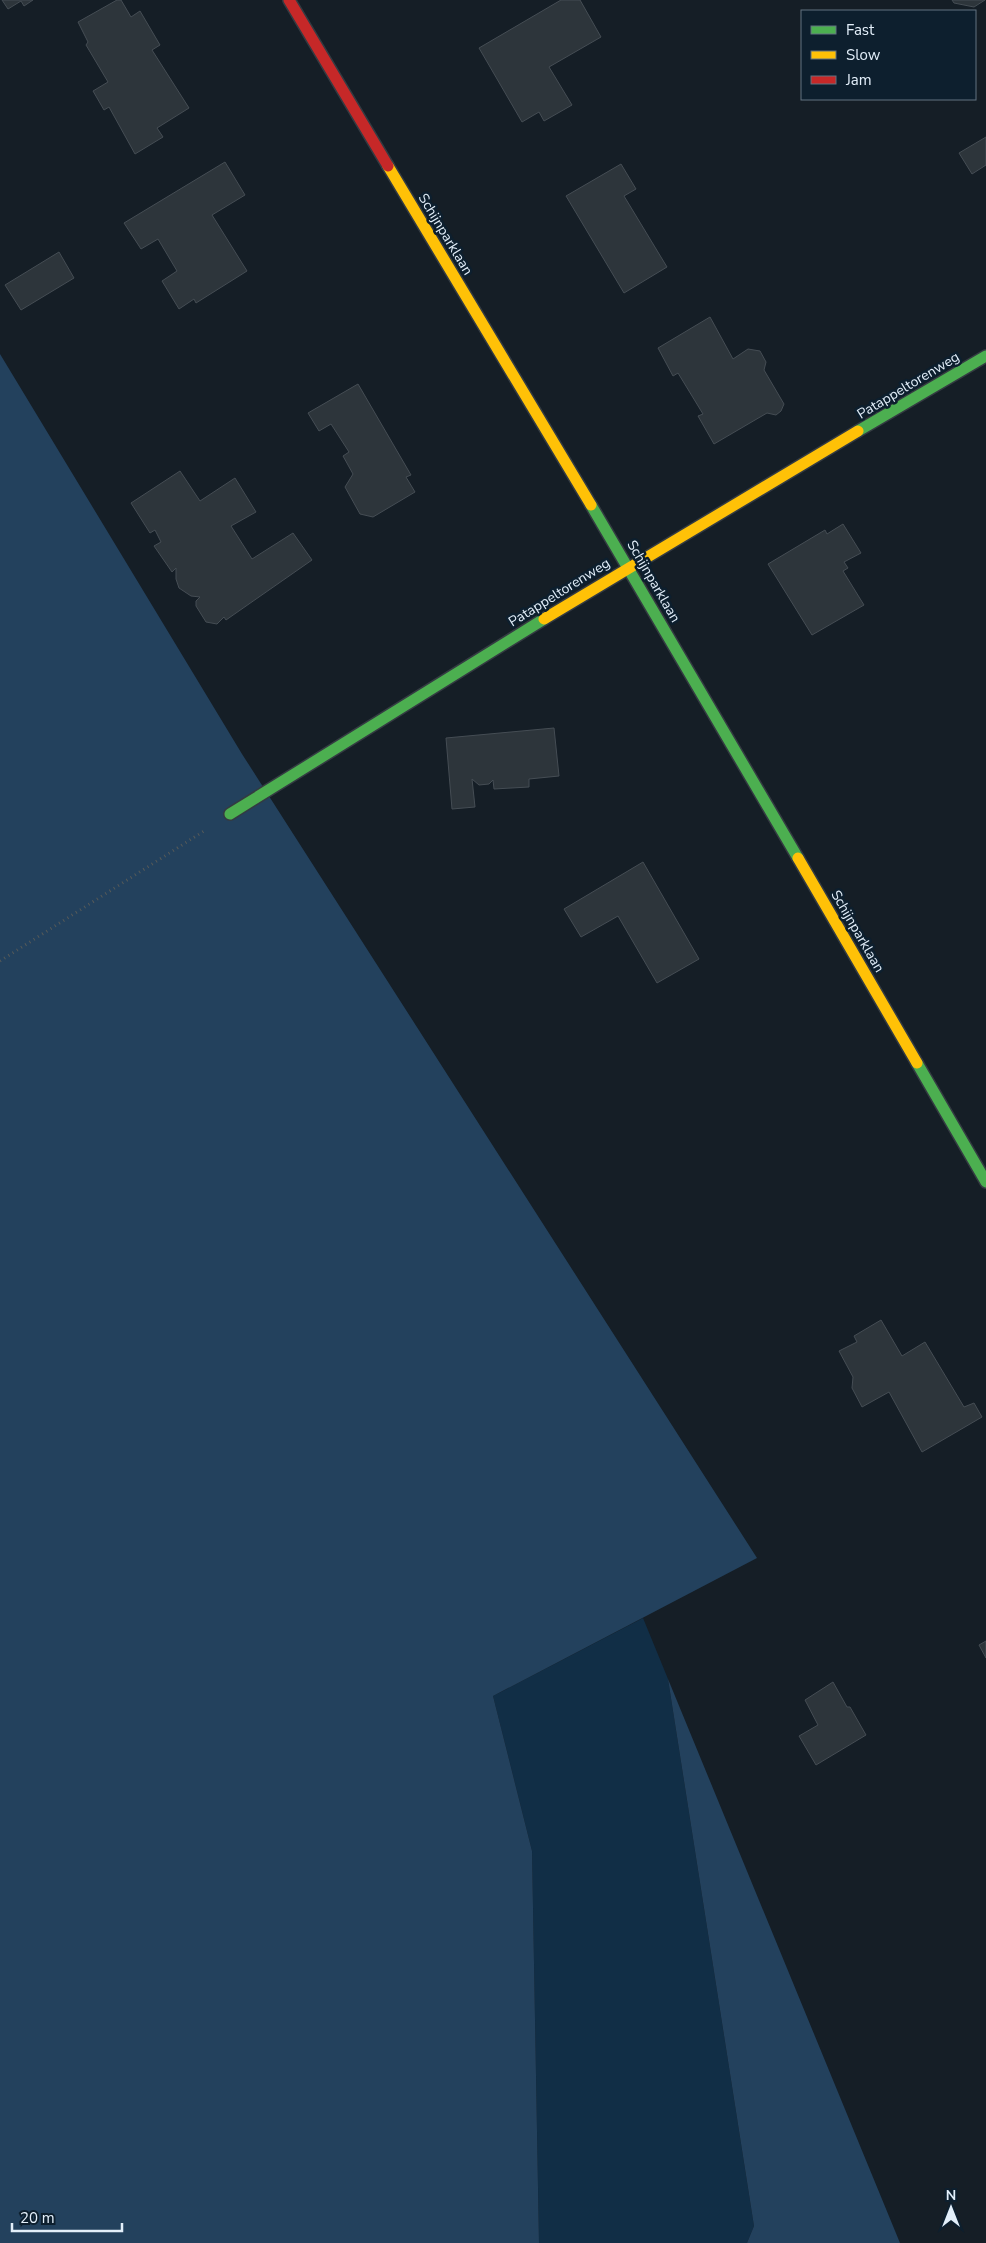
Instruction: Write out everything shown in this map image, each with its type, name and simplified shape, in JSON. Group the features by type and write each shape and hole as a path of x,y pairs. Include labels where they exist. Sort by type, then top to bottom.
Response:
{"street":[{"name":"Schijnparklaan","path":"289,0 628,567 986,1182"},
{"name":"Patappeltorenweg","path":"230,814 628,567 986,356"}],"path":[{"path":"0,961 230,814"}],"shaded area":[{"path":"0,354 242,754 757,1558 493,1696 532,1851 539,2243 0,2243"},
{"path":"643,1618 668,1679 754,2226 747,2243 539,2243 532,1851 493,1696"},
{"path":"668,1679 900,2243 747,2243 754,2226"}],"building":[{"path":"2,0 33,0 24,6 21,1 8,9"},
{"path":"117,0 121,0 131,17 140,11 160,45 152,50 189,108 157,128 163,137 135,154 109,107 104,110 93,91 108,82 86,45 88,42 78,22"},
{"path":"561,0 580,0 601,37 549,67 572,105 544,121 539,112 522,122 479,48"},
{"path":"952,0 985,0 974,7 954,3"},
{"path":"986,137 986,165 972,174 959,153"},
{"path":"225,162 245,195 212,215 247,271 196,303 194,299 179,309 162,281 177,271 158,239 141,249 124,223"},
{"path":"621,164 636,189 624,196 667,267 624,293 566,196"},
{"path":"59,252 74,278 21,310 5,285"},
{"path":"710,317 733,359 748,349 760,351 766,362 764,370 784,404 781,411 776,415 767,413 714,444 698,416 703,414 678,373 673,376 658,348"},
{"path":"358,384 411,475 406,477 415,492 373,517 360,514 345,487 353,474 343,456 349,452 331,424 319,431 308,413"},
{"path":"180,471 200,501 235,478 256,512 231,526 252,559 293,533 312,560 226,620 224,617 217,624 206,622 196,606 196,601 200,597 191,596 179,588 176,579 176,568 172,572 154,546 161,542 155,530 150,533 131,503"},
{"path":"843,524 861,553 844,562 848,568 843,571 864,605 812,635 768,564 825,530 827,534"},
{"path":"554,728 559,776 529,779 529,787 494,789 493,780 489,784 479,785 472,779 475,807 452,809 446,738"},
{"path":"643,862 699,959 657,983 618,916 581,937 564,909"},
{"path":"881,1320 902,1356 925,1342 964,1407 974,1403 982,1417 922,1452 889,1392 862,1407 852,1388 853,1377 839,1351 857,1342 854,1336"},
{"path":"986,1641 986,1658 979,1645"},
{"path":"833,1682 866,1735 816,1765 799,1736 818,1725 805,1700"}],"traffic: fast":[{"path":"858,431 986,356"},
{"path":"591,505 798,858"},
{"path":"230,814 544,619"},
{"path":"917,1063 986,1182"}],"traffic: slow":[{"path":"388,166 591,505"},
{"path":"544,619 858,431"},
{"path":"798,858 917,1063"}],"traffic: jam":[{"path":"289,0 388,166"}]}
